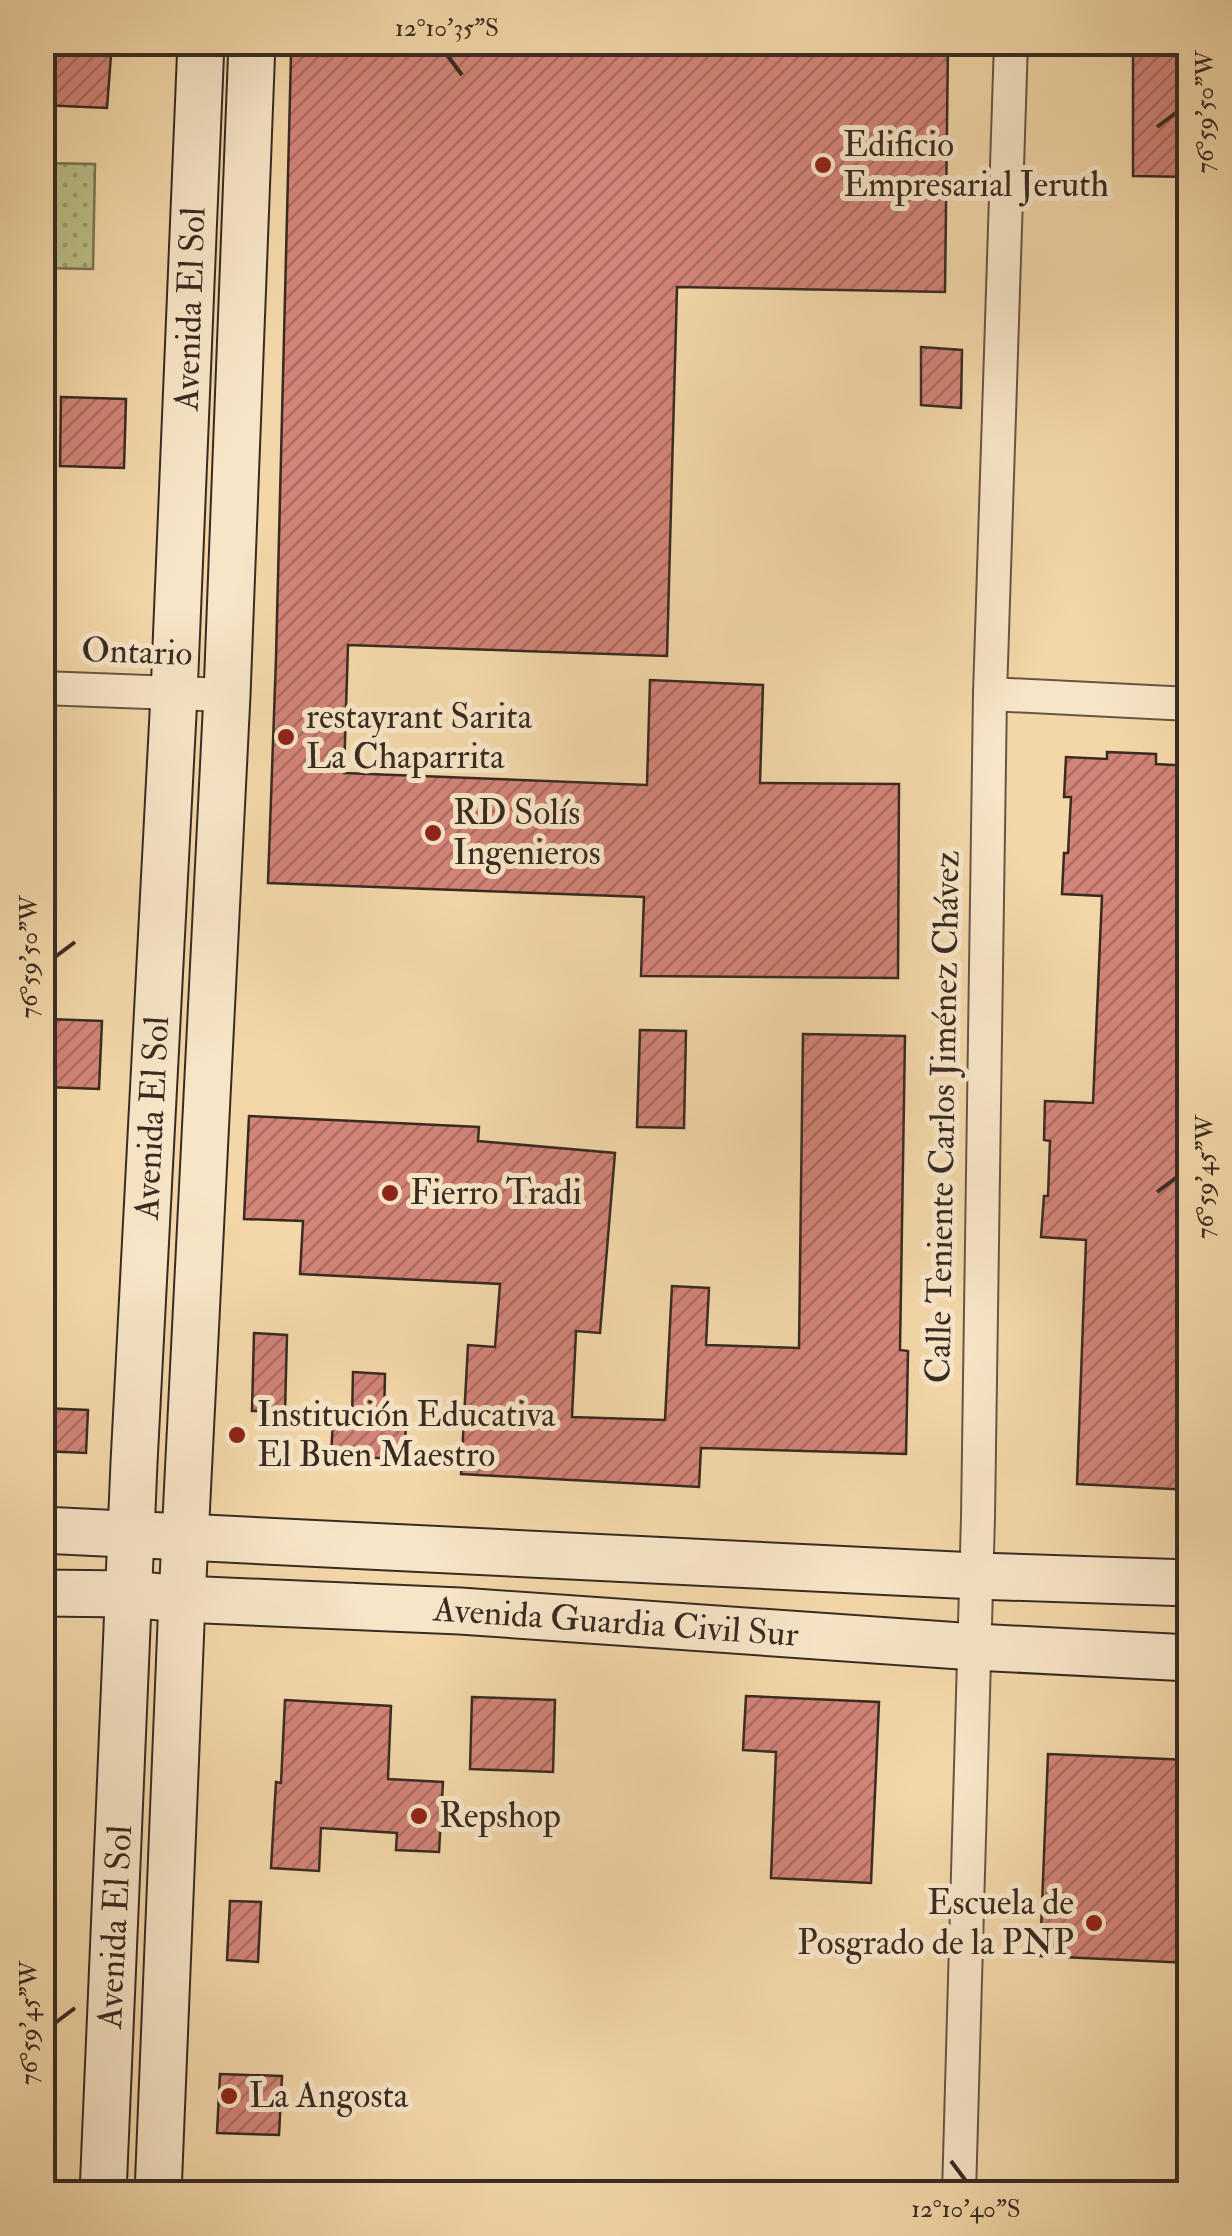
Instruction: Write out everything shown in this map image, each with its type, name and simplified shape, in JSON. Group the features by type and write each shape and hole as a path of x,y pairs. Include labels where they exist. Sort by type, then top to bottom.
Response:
{"main road":[{"name":"Avenida El Sol","path":"103,2194 201,42"},
{"name":"Avenida El Sol","path":"158,2194 182,1599 228,696 252,42"},
{"path":"144,1274 197,1280"},
{"name":"Avenida Guardia Civil Sur","path":"42,1530 1190,1583"},
{"name":"Avenida Guardia Civil Sur","path":"42,1593 460,1611 1190,1658"}],"street":[{"name":"Calle Teniente Carlos Jiménez Chávez","path":"959,2194 975,1647 990,694 1011,42"},
{"name":"Ontario","path":"42,688 228,696"},
{"path":"990,694 1190,704"}],"green space":[{"path":"43,163 95,164 93,269 43,268"}],"building":[{"path":"42,42 112,42 107,108 42,105"},
{"path":"329,42 948,42 945,292 677,287 667,656 348,645 344,773 647,785 650,680 763,685 760,783 899,784 898,978 641,976 644,897 268,883 291,55 328,56"},
{"path":"1133,42 1190,42 1190,177 1133,176"},
{"path":"921,347 962,350 961,408 921,405"},
{"path":"61,397 126,399 124,468 60,466"},
{"path":"1107,752 1156,754 1156,764 1190,766 1190,1490 1077,1484 1086,1240 1041,1237 1044,1196 1048,1196 1050,1141 1044,1140 1045,1101 1093,1103 1102,896 1062,894 1071,797 1064,797 1066,757 1107,759"},
{"path":"48,1019 102,1021 99,1089 46,1087"},
{"path":"640,1030 686,1031 684,1128 637,1127"},
{"path":"803,1034 905,1036 900,1350 908,1351 906,1454 701,1448 699,1487 461,1474 468,1345 495,1347 500,1284 300,1274 303,1221 244,1219 249,1116 479,1127 478,1141 615,1153 600,1333 576,1331 572,1417 665,1420 672,1286 709,1288 706,1345 799,1348"},
{"path":"254,1333 287,1335 285,1412 252,1411"},
{"path":"353,1372 385,1374 384,1423 406,1424 404,1459 331,1456 333,1420 352,1421"},
{"path":"42,1408 88,1410 86,1453 42,1451"},
{"path":"746,1696 879,1702 871,1883 771,1878 776,1752 743,1750"},
{"path":"472,1697 555,1700 553,1772 470,1769"},
{"path":"285,1700 391,1706 388,1779 443,1782 439,1852 396,1850 397,1833 321,1828 319,1871 271,1868"},
{"name":"Escuela de Posgrado de la PNP","path":"1048,1754 1190,1760 1190,1963 1040,1956"},
{"path":"230,1901 261,1902 258,1962 227,1960"},
{"path":"220,2074 282,2076 279,2135 217,2133"}],"place":[{"name":"Edificio Empresarial Jeruth","path":"823,165"},
{"name":"restayrant Sarita La Chaparrita","path":"286,737"},
{"name":"RD Solís Ingenieros","path":"433,833"},
{"name":"Fierro Tradi","path":"390,1193"},
{"name":"Institución Educativa El Buen Maestro","path":"237,1435"},
{"name":"Repshop","path":"419,1816"},
{"name":"Escuela de Posgrado de la PNP","path":"1094,1923"},
{"name":"La Angosta","path":"229,2096"}]}
